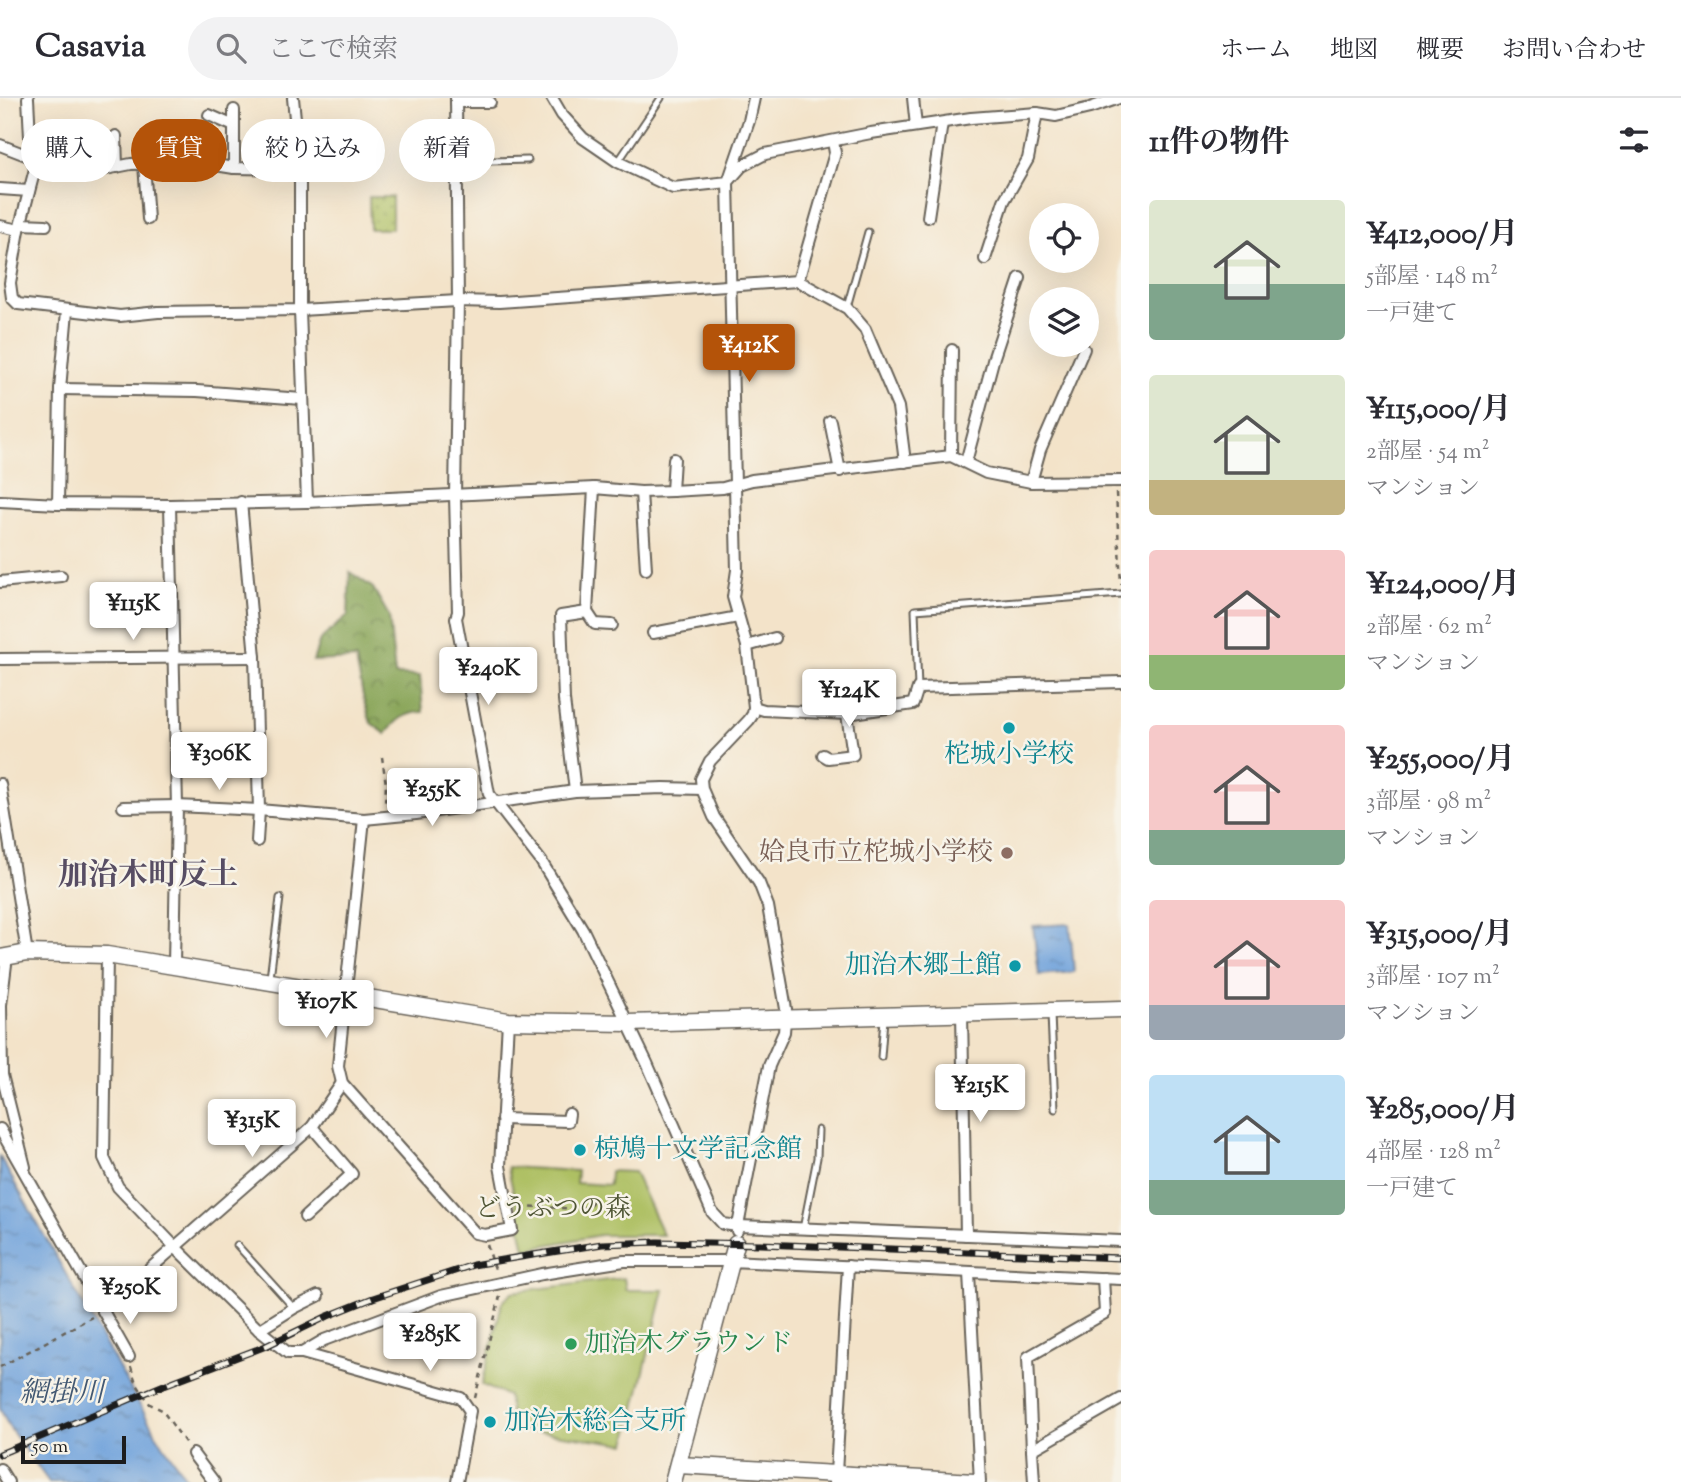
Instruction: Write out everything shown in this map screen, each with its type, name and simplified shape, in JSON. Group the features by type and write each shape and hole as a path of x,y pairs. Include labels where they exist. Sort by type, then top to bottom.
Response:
{"street":[{"path":"28,98 29,119"},
{"path":"293,98 295,119"},
{"path":"552,98 583,138 618,162 673,188 728,181 742,166 765,154 916,126 1037,113 1056,116 1119,98"},
{"path":"673,1482 736,1244 769,1066 785,1032 786,1020 780,968 768,906 759,883 714,817 702,789 701,779 710,761 753,714 754,707 747,646 733,597 737,570 728,181 749,121 754,98"},
{"path":"913,98 916,126"},
{"path":"456,119 456,100 491,103"},
{"path":"234,110 234,168"},
{"path":"985,260 1004,201 1027,159 1037,113"},
{"path":"209,115 234,126"},
{"path":"928,217 942,123"},
{"path":"798,281 835,153 833,141"},
{"path":"0,145 21,153"},
{"path":"117,167 131,165"},
{"path":"227,167 241,168"},
{"path":"31,182 10,283 12,298 18,304 67,311 120,316 158,312 300,310 458,301 499,302 798,281 847,308 865,329 898,407 905,462"},
{"path":"146,182 148,219"},
{"path":"300,182 300,310 307,502"},
{"path":"457,182 456,618 489,794 541,861 583,930 628,1023 712,1212 723,1224 738,1226 1121,1241"},
{"path":"0,188 29,191"},
{"path":"0,226 46,225"},
{"path":"966,462 993,357 1020,278"},
{"path":"58,504 61,389 67,311"},
{"path":"951,456 952,350"},
{"path":"1031,482 1040,450 1081,357"},
{"path":"61,389 197,391 302,399"},
{"path":"830,421 840,471"},
{"path":"0,501 170,505 307,502 594,488 641,492 673,491 723,488 735,484 951,456 986,473 1031,482 1119,481"},
{"path":"673,491 674,459"},
{"path":"594,488 587,612 595,624 612,625"},
{"path":"641,492 646,569"},
{"path":"242,502 255,657 259,810 257,841"},
{"path":"170,505 177,806 174,964"},
{"path":"0,583 61,576"},
{"path":"575,791 564,700 561,617 587,612"},
{"path":"653,633 738,617"},
{"path":"747,646 775,638"},
{"path":"0,659 255,657"},
{"path":"754,707 764,710 847,714 913,704 918,688 1121,682"},
{"path":"823,755 828,758 853,755 847,714"},
{"path":"0,784 3,818 27,953"},
{"path":"123,807 177,806 259,810 364,819 575,791 702,789"},
{"path":"364,819 338,1066 342,1083 475,1233 485,1236 512,1230 500,1166 508,1021"},
{"path":"0,868 12,864"},
{"path":"29,1182 2,1075 1,1005 4,957 27,953 107,954 508,1021 628,1023 786,1020 1121,1009"},
{"path":"107,954 104,1158 118,1187 259,1331 288,1353 302,1353 461,1398 470,1411 457,1482"},
{"path":"962,1013 966,1235"},
{"path":"101,1311 312,1127 342,1083"},
{"path":"502,1119 568,1121 569,1114"},
{"path":"305,1217 352,1174 312,1127"},
{"path":"0,1129 129,1357"},
{"path":"302,1353 324,1340 441,1296 624,1261 730,1261 1121,1279"},
{"path":"835,1478 848,1266"},
{"path":"969,1273 980,1482"},
{"path":"1034,1482 1028,1357 1105,1313 1103,1278"},
{"path":"259,1331 318,1296"},
{"path":"1032,1450 1121,1403"},
{"path":"193,1454 214,1482"},
{"path":"679,1465 835,1478 974,1482"}],"lane":[{"path":"618,162 661,98"},
{"path":"495,161 528,160"},
{"path":"847,308 869,232"},
{"path":"918,688 915,610 1121,594"},
{"path":"270,981 280,898"},
{"path":"1051,1011 1055,1108"},
{"path":"880,1057 884,1016"},
{"path":"803,1229 817,1158 818,1130"},
{"path":"237,1245 294,1308"}],"path":[{"path":"1119,481 1121,587"},
{"path":"382,757 386,784 384,818"},
{"path":"507,1205 579,1209 589,1206 595,1198"},
{"path":"470,1411 478,1392 500,1295 485,1236"},
{"path":"0,1367 101,1311"},
{"path":"129,1357 136,1383 150,1405 162,1410 193,1454"}],"green space":[{"path":"369,197 392,197 392,229 370,229"},
{"path":"350,572 373,588 389,616 395,675 420,676 423,712 402,718 386,734 371,723 356,659 313,661 320,640 348,615"},
{"name":"どうぶつの森","path":"508,1167 577,1171 576,1183 609,1185 610,1171 634,1172 663,1235 600,1235 525,1249"},
{"name":"加治木グラウンド","path":"624,1278 626,1290 664,1290 626,1444 512,1428 508,1396 482,1385 502,1303 512,1292"}],"water":[{"path":"1070,924 1074,972 1039,975 1033,926"},
{"name":"網掛川","path":"0,1157 156,1434 189,1482 49,1482 9,1427 0,1408"}],"railway":[{"path":"0,1454 164,1385 266,1346 373,1298 473,1265 602,1244 658,1242 1121,1258"}],"place":[{"name":"柁城小学校","path":"1009,728"},
{"name":"姶良市立柁城小学校","path":"1007,853"},
{"name":"加治木郷土館","path":"1015,966"},
{"name":"椋鳩十文学記念館","path":"580,1150"},
{"name":"加治木グラウンド","path":"571,1344"},
{"name":"加治木総合支所","path":"490,1422"}],"district":[{"name":"加治木町反土","path":"148,876"}]}
